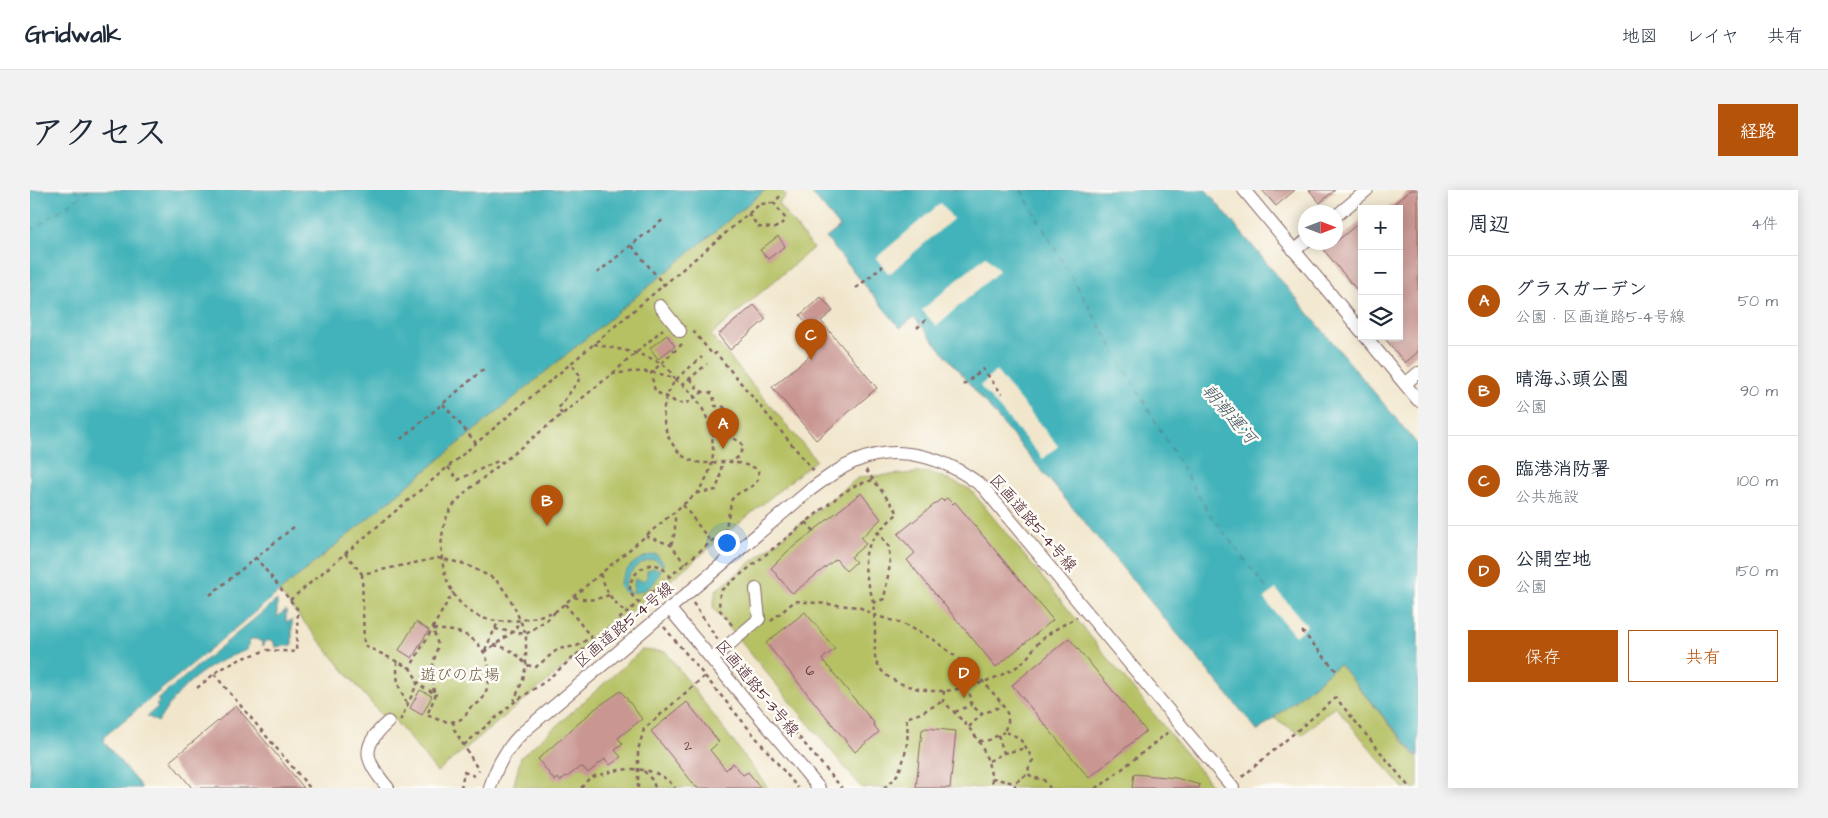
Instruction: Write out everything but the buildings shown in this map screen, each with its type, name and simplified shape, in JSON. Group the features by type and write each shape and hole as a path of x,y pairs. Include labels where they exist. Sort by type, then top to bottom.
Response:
{"street":[{"path":"1244,190 1358,327"},
{"path":"1343,210 1367,190"},
{"path":"1294,251 1298,248"},
{"path":"662,301 683,330"},
{"path":"1368,340 1418,400"},
{"path":"1405,384 1418,373"},
{"name":"区画道路5-4号線","path":"490,788 499,763 522,733 810,490 858,460 875,456 906,454 937,459 954,467 969,476 990,494 1233,788"},
{"path":"714,662 759,618 756,589"},
{"name":"区画道路5-3号線","path":"669,608 819,788"},
{"path":"388,788 373,769 368,758 370,744 376,733 394,722"}],"path":[{"path":"290,600 760,204 774,203 781,195"},
{"path":"748,214 759,227 776,228 786,218 774,203"},
{"path":"598,273 665,218"},
{"path":"632,246 664,285"},
{"path":"856,288 883,266"},
{"path":"659,290 662,301"},
{"path":"917,328 928,318"},
{"path":"556,611 521,620 499,620 475,614 463,605 453,592 442,558 441,542 448,513 467,490 635,354 683,330"},
{"path":"651,372 662,364 683,330"},
{"path":"683,330 713,355 716,353 814,470"},
{"path":"495,629 526,634 548,619 697,494 712,463 712,435 702,407 668,369 662,364 635,354 594,344"},
{"path":"464,745 513,703 543,684 712,542 725,530 731,510 730,504 734,498 754,485 759,474 758,469 732,462 700,463 689,460 679,453 665,430 662,419 667,396 676,380 702,357"},
{"path":"562,414 558,409 581,377 571,363"},
{"path":"682,385 707,364"},
{"path":"401,439 485,368"},
{"path":"964,385 983,369 1002,394"},
{"path":"612,374 630,371 651,372 676,380"},
{"path":"651,372 655,391 662,396 667,396 676,403 687,403 703,392 709,391 713,394 715,406 722,406 727,409 725,431 730,437 741,442 743,447 739,456 732,462"},
{"path":"690,379 703,392"},
{"path":"443,404 476,443"},
{"path":"712,435 725,431"},
{"path":"448,467 458,480 500,460 502,463"},
{"path":"858,460 898,513 878,532 870,543 866,556 865,571 873,603 875,660 888,677 916,688 944,691 983,681 1010,671 1021,664 1048,634 1086,611"},
{"path":"697,494 716,490 722,462"},
{"path":"814,530 806,522 840,495 856,485 873,480"},
{"path":"683,505 712,542"},
{"path":"671,545 676,532 675,512"},
{"path":"210,595 295,526"},
{"path":"873,603 884,598 890,564 889,547 878,532"},
{"path":"646,536 671,545 685,564"},
{"path":"345,554 362,574 364,645 410,668 417,684"},
{"path":"197,688 214,674 241,659 267,650 296,652 298,610 256,558"},
{"path":"362,574 442,558 465,564 495,579 505,591 521,620 526,634 526,665 520,688 513,703"},
{"path":"639,603 631,594 630,585 632,578 637,573 652,565 661,567 670,577"},
{"path":"600,574 608,594 626,614"},
{"path":"654,590 660,598"},
{"path":"410,668 453,592"},
{"path":"573,597 585,601 598,599 608,594"},
{"path":"692,601 718,640"},
{"path":"767,624 795,601 859,607 874,615 903,624 934,640 973,670 1001,702 1008,715 1008,722 1004,732 989,740 979,741"},
{"path":"565,604 594,641"},
{"path":"484,652 499,620"},
{"path":"484,652 514,632 521,620"},
{"path":"663,626 798,788"},
{"path":"433,629 464,634 472,639 484,652 490,669 485,694 479,702 470,707 466,716 453,721 439,720 427,715 435,698 431,683 431,672 438,645 433,629"},
{"path":"1302,631 1338,673"},
{"path":"494,645 514,652 526,665 539,666 558,649 577,646 591,637"},
{"path":"730,655 842,788"},
{"path":"397,661 397,683 408,705"},
{"path":"638,788 638,750 644,729 714,662"},
{"path":"394,722 408,705 417,684 431,672"},
{"path":"214,674 310,788"},
{"path":"417,684 434,692"},
{"path":"967,686 971,705"},
{"path":"943,701 944,691"},
{"path":"1242,777 1336,698 1410,788"},
{"path":"943,701 955,712 979,741 989,761 993,788"},
{"path":"884,788 898,774 903,759 908,733 906,718 922,713 943,701"},
{"path":"968,727 982,714 997,708 1001,702"},
{"path":"955,712 971,705"},
{"path":"971,705 982,714"},
{"path":"453,721 454,729 478,771"},
{"path":"1095,788 1103,784 1180,723"},
{"path":"1004,732 1015,734 1022,740 1033,760 1029,766 1028,774"},
{"path":"998,736 1004,753"},
{"path":"989,761 1004,753 1026,748"},
{"path":"581,788 589,778 620,770 643,770 663,776 675,788"},
{"path":"643,770 649,775 655,788"},
{"path":"461,788 464,772 477,776"},
{"path":"992,778 1014,783 1028,774"},
{"path":"1028,774 1034,778 1043,779 1050,788"},
{"path":"1014,783 1016,788"}],"green space":[{"name":"遊びの広場","path":"765,190 781,190 786,196 778,204 813,248 711,335 816,460 437,772 388,712 382,716 279,592"},
{"path":"931,472 970,489 1214,788 862,788 713,608 716,590 859,477"},
{"path":"642,650 666,652 768,788 513,788 521,757"},
{"path":"1339,664 1418,759 1418,788 1403,788 1335,706 1302,735 1274,718"}],"water":[{"path":"30,190 765,190 105,736 104,742 142,788 30,788"},
{"name":"朝潮運河","path":"809,190 1206,190 1418,445 1418,757 1339,664 1258,731 914,317 900,328 826,238 840,227"},
{"path":"656,554 663,562 663,566 655,559 640,564 629,575 625,585 630,594 626,593 619,586 628,568 644,557"},
{"path":"653,568 661,569 654,583 643,591 633,593 635,579 643,581 647,577 647,571"},
{"path":"277,600 277,617 286,610 286,622 292,620 292,645 275,647 273,640 266,641 263,646 262,642 250,639 247,650 219,662 195,677 175,697 158,722 147,716 158,707 156,705 160,702 157,700"}],"pier":[{"path":"941,203 953,219 889,274 876,258"},
{"path":"986,256 999,271 936,326 922,310"},
{"path":"996,371 1058,446 1043,459 980,386"},
{"path":"1276,589 1307,626 1295,636 1264,599"}],"ferry route":[{"path":"30,231 90,190"},
{"path":"1021,190 1208,512 1270,593"}],"place":[{"name":"臨港消防署","path":"811,360"},
{"name":"グラスガーデン","path":"723,449"},
{"name":"晴海ふ頭公園","path":"547,526"},
{"name":"公開空地","path":"964,698"}]}
